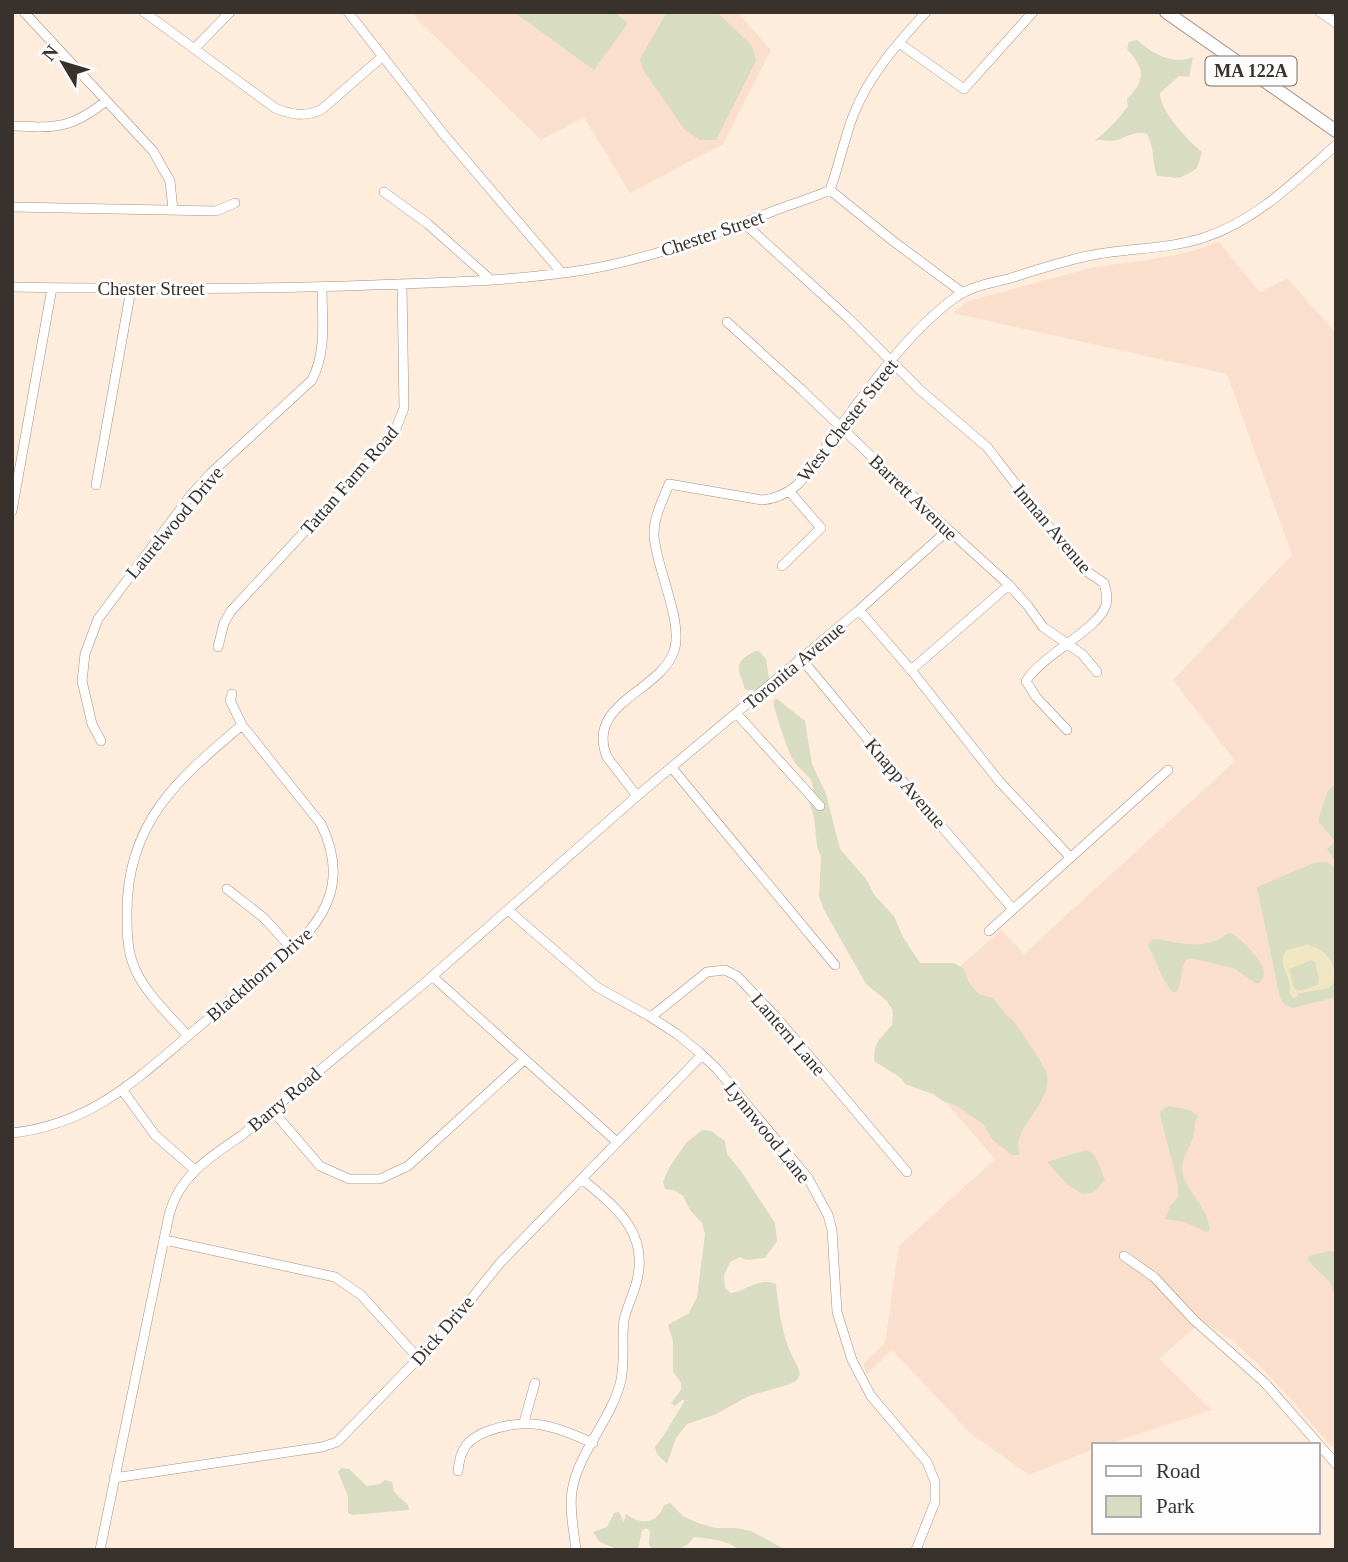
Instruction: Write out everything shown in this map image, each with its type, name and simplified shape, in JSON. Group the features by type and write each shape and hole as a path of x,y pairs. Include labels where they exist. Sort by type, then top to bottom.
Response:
{"main road":[{"name":"MA 122A","path":"1166,12 1336,131"}],"street":[{"path":"24,12 153,151 170,181 173,210"},
{"path":"144,12 275,108 297,115 310,115 321,110 382,57"},
{"path":"194,49 230,12"},
{"path":"348,12 445,136 561,272"},
{"path":"926,12 874,74 859,102 830,190 963,293 1069,259 1168,247 1215,234 1244,220 1271,202 1336,145"},
{"path":"898,43 964,89 1033,12"},
{"path":"1320,12 1336,23"},
{"path":"12,126 62,126 81,119 106,101"},
{"name":"Chester Street","path":"12,287 322,287 491,280 561,272 631,260 744,223 830,190"},
{"path":"384,192 428,224 491,280"},
{"path":"12,207 216,211 234,203"},
{"name":"Inman Avenue","path":"744,223 920,390 987,447 1080,567 1104,583 1107,599 1103,611 1030,674 1025,682 1067,730"},
{"name":"Tattan Farm Road","path":"218,647 224,623 231,611 380,450 399,424 406,386 402,284"},
{"name":"Laurelwood Drive","path":"101,741 92,724 82,681 85,654 98,619 191,495 210,474 312,380 323,345 322,287"},
{"path":"12,511 52,288"},
{"path":"96,485 131,289"},
{"name":"West Chester Street","path":"637,796 610,762 604,744 604,732 608,719 619,706 663,670 675,650 676,630 654,538 657,518 669,484 762,499 773,498 789,491 803,478 892,361 934,316 963,293"},
{"name":"Barrett Avenue","path":"727,322 1009,585 1043,627 1082,654 1097,672"},
{"path":"782,566 821,528 789,491"},
{"name":"Toronita Avenue","path":"637,796 859,610 948,530"},
{"path":"911,670 1009,585"},
{"path":"859,610 911,670 999,781 1070,857"},
{"name":"Knapp Avenue","path":"800,657 1012,908"},
{"name":"Blackthorn Drive","path":"12,1133 43,1129 72,1119 123,1091 291,948 310,930 326,908 333,886 331,846 321,824 242,725 230,700 232,694"},
{"path":"737,714 820,806"},
{"path":"188,1036 136,972 130,954 127,907 130,872 140,837 161,802 242,725"},
{"path":"672,768 835,965"},
{"path":"989,931 1168,770"},
{"name":"Barry Road","path":"100,1550 173,1201 179,1188 195,1170 272,1110 432,976 637,796"},
{"path":"227,889 264,919 291,948"},
{"name":"Lynnwood Lane","path":"508,910 597,987 651,1017 702,1055 801,1167 828,1215 834,1246 837,1312 852,1360 871,1395 927,1462 935,1482 935,1502 916,1550"},
{"name":"Lantern Lane","path":"651,1017 702,975 719,970 734,974 777,1018 907,1172"},
{"path":"432,976 617,1142"},
{"name":"Dick Drive","path":"114,1478 330,1446 353,1428 419,1359 455,1320 485,1280 702,1055"},
{"path":"272,1110 320,1166 349,1179 380,1179 408,1166 524,1060"},
{"path":"123,1091 155,1135 195,1170"},
{"path":"576,1550 572,1490 621,1381 624,1320 639,1269 635,1240 627,1220 582,1179"},
{"path":"165,1241 335,1277 361,1295 419,1359"},
{"path":"1124,1256 1154,1277 1194,1321 1265,1383 1314,1443"},
{"path":"524,1422 535,1383"},
{"path":"458,1471 462,1450 470,1440 497,1428 524,1422 558,1428 593,1443"},
{"path":"1320,1450 1336,1464"}],"shaded area":[{"path":"414,12 737,12 771,50 723,144 630,193 584,117 541,140 416,18"},
{"path":"1219,242 1260,293 1287,278 1336,333 1336,1443 1331,1447 1257,1363 1232,1340 1202,1321 1159,1359 1212,1410 1111,1443 1092,1443 1092,1450 1029,1475 970,1433 892,1350 867,1374 863,1364 885,1343 899,1246 995,1159 885,1033 1001,930 1024,954 1235,761 1173,680 1292,555 1227,374 953,313 969,301 1094,267 1190,252"}],"green space":[{"path":"514,12 613,12 628,23 594,70"},
{"path":"667,12 717,12 752,46 756,61 716,140 700,140 685,130 643,70 640,59"},
{"path":"1137,40 1163,57 1178,60 1193,57 1189,77 1179,76 1160,93 1169,116 1202,152 1197,168 1181,177 1157,176 1147,134 1133,134 1112,141 1094,141 1128,106 1127,99 1138,86 1140,69 1127,49 1129,42"},
{"path":"755,651 759,651 766,659 769,679 758,688 745,689 740,676 740,663"},
{"path":"776,698 805,721 812,764 826,794 840,849 866,879 875,896 894,916 903,937 920,963 954,963 963,968 969,983 979,994 993,998 1012,1019 1045,1070 1047,1085 1044,1096 1020,1136 1020,1155 1012,1155 993,1140 983,1124 955,1105 905,1084 901,1078 874,1061 878,1041 892,1025 893,1011 887,1001 866,984 823,908 819,896 821,857 809,801 813,786 790,754 773,702"},
{"path":"1336,784 1336,862 1327,849 1334,840 1318,821 1328,790"},
{"path":"1327,862 1336,869 1336,997 1293,1008 1285,1005 1280,998 1257,887 1314,863","holes":["1307,945 1318,948 1329,988 1299,993 1298,996 1289,980 1287,950"]},
{"path":"1230,933 1245,944 1260,962 1264,974 1259,983 1234,968 1190,958 1184,964 1176,992 1172,992 1148,945 1153,939 1192,944 1207,943"},
{"path":"1311,960 1315,961 1318,985 1299,991 1294,988 1289,969"},
{"path":"1168,1106 1190,1110 1198,1116 1182,1167 1186,1183 1209,1223 1209,1231 1206,1232 1185,1222 1165,1219 1170,1206 1178,1198 1178,1185 1160,1115"},
{"path":"702,1130 711,1131 725,1141 727,1154 775,1223 777,1241 765,1258 747,1260 740,1257 730,1262 724,1275 725,1288 731,1293 764,1282 776,1284 784,1333 800,1374 797,1380 790,1384 749,1396 714,1415 687,1424 676,1438 667,1464 657,1454 655,1447 685,1400 675,1406 671,1403 681,1390 681,1383 673,1371 673,1341 668,1325 689,1313 697,1297 705,1234 702,1223 690,1210 683,1196 674,1190 665,1189 663,1182 686,1143"},
{"path":"1086,1150 1096,1158 1105,1180 1094,1192 1083,1194 1068,1185 1047,1162"},
{"path":"1336,1252 1336,1297 1330,1282 1307,1260 1309,1256"},
{"path":"341,1468 349,1469 367,1486 380,1484 385,1480 392,1482 394,1492 408,1505 409,1510 352,1515 348,1513 348,1496 338,1472"},
{"path":"670,1503 683,1516 698,1523 715,1528 751,1531 786,1550 740,1550 724,1542 694,1537 682,1548 653,1550 649,1544 650,1531 646,1528 642,1530 638,1550 620,1550 599,1541 593,1532 607,1527 614,1513 619,1512 624,1522 626,1514 638,1520 649,1521 658,1516 664,1505"}],"sand":[{"path":"1307,945 1320,950 1332,962 1335,981 1329,988 1299,993 1293,998 1289,993 1289,981 1283,965 1287,950","holes":["1311,960 1315,962 1318,985 1299,991 1294,988 1289,969"]}]}
